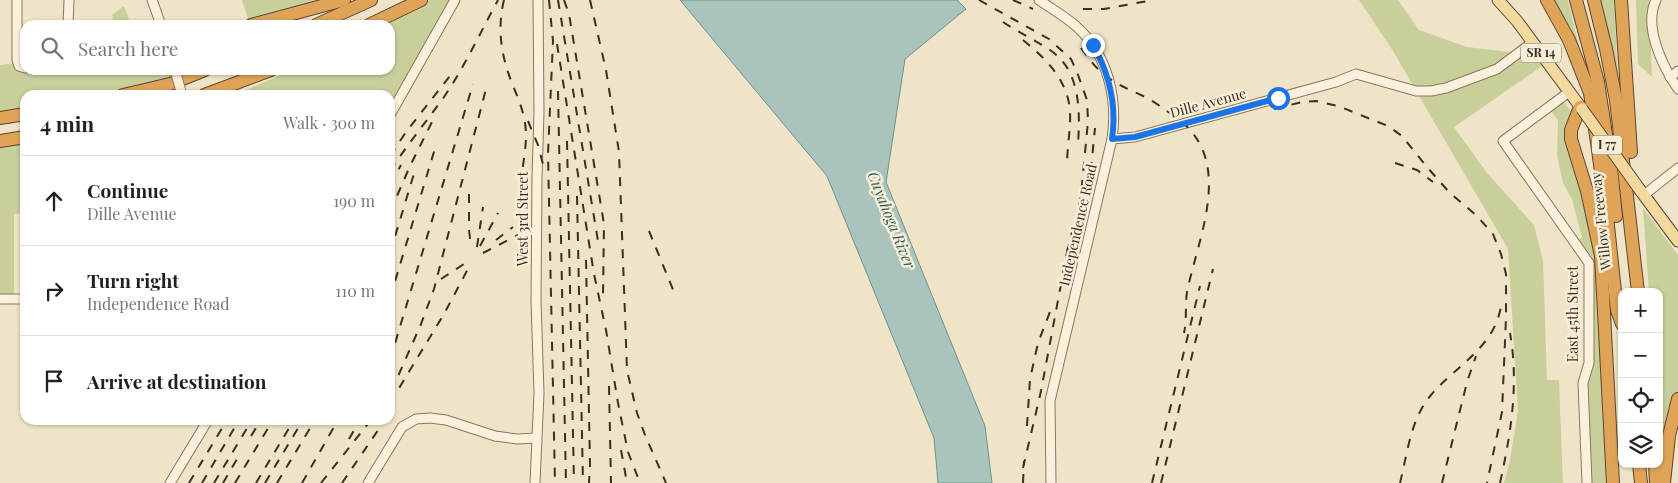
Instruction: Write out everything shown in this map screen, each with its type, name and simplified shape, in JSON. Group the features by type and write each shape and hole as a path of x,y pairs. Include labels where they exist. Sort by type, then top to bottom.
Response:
{"highway":[{"path":"269,20 344,0"},
{"path":"327,20 371,0"},
{"path":"379,20 421,0"},
{"path":"1547,0 1569,40 1590,93 1618,313"},
{"name":"Willow Freeway","path":"1576,0 1598,82 1611,168 1623,288"},
{"name":"Willow Freeway","path":"1594,0 1616,100 1639,288"},
{"path":"1621,2 1639,288"},
{"path":"144,90 170,84 192,75"},
{"path":"217,90 258,75"},
{"path":"235,90 271,75"},
{"path":"1581,108 1571,130 1571,139 1587,191 1601,256 1613,483"},
{"path":"0,118 20,115"},
{"path":"0,141 20,138"},
{"path":"1664,483 1668,436 1678,399"},
{"path":"1639,468 1641,483"},
{"path":"1655,468 1656,483"}],"main road":[{"name":"SR 14","path":"1498,0 1517,20 1678,241"}],"street":[{"path":"17,0 17,60 20,66"},
{"path":"68,20 69,0"},
{"path":"152,0 159,20"},
{"path":"395,106 456,0"},
{"name":"West 3rd Street","path":"535,483 539,393 536,301 539,112 538,0"},
{"name":"Independence Road","path":"1039,0 1079,28 1088,38 1097,52 1108,78 1113,98 1114,116 1112,139 1050,401 1051,483"},
{"path":"1656,0 1653,16 1656,45 1670,77 1678,89"},
{"name":"Dille Avenue","path":"1112,139 1135,137 1336,82 1356,74 1416,91 1446,88 1497,69 1533,42"},
{"path":"1670,77 1678,71"},
{"path":"176,75 181,90"},
{"name":"East 45th Street","path":"1569,92 1503,141 1589,263 1589,363 1583,384 1587,483"},
{"path":"1642,192 1678,168"},
{"path":"0,299 20,299"},
{"path":"368,483 402,427 416,419 446,420 502,437 517,439 536,438"},
{"path":"170,483 205,425"}],"green space":[{"path":"242,0 325,0 265,20 248,20"},
{"path":"430,0 455,0 395,106 395,90 246,90 280,75 395,75 395,20 390,20"},
{"path":"1359,0 1398,0 1419,30 1467,47 1519,53 1533,42 1548,62 1454,127 1487,173 1534,225 1543,261 1547,380 1559,380 1563,483 1504,483 1518,411 1508,249 1393,51"},
{"path":"1551,0 1568,0 1583,63"},
{"path":"1599,0 1614,0 1618,77"},
{"path":"1636,0 1649,0 1652,77 1638,64"},
{"path":"124,6 129,20 113,20 112,15"},
{"path":"18,63 20,65 20,75 176,75 178,82 149,90 20,90 20,117 0,120 0,65"},
{"path":"1564,102 1572,113 1598,237 1613,483 1591,483 1586,383 1589,263 1576,243 1582,237 1572,199 1563,183 1557,156 1558,120 1551,111"},
{"path":"20,143 20,213 14,214 14,299 0,299 0,147"},
{"path":"1643,208 1678,255 1678,400 1663,459 1663,288 1649,288"}],"water":[{"name":"Cuyahoga River","path":"680,0 957,0 966,9 905,59 886,182 985,426 992,483 938,483 934,438 827,176"}],"railway":[{"path":"395,164 452,85 498,0"},
{"path":"504,0 501,42 508,73 523,113 526,130 521,181"},
{"path":"549,0 553,41 548,154 555,483"},
{"path":"558,0 599,247"},
{"path":"564,0 569,14 604,224 603,294"},
{"path":"590,0 606,70 619,152 627,370 637,413 666,483"},
{"path":"979,0 1049,39 1071,59 1077,72 1087,100 1088,121 1081,195 1074,231"},
{"path":"1013,0 1033,9"},
{"path":"1083,9 1104,9 1153,0"},
{"path":"1003,22 1050,50 1068,69 1073,80 1078,106 1078,145"},
{"path":"1023,40 1054,70 1065,89 1070,110 1067,165"},
{"path":"557,44 594,274 606,330 618,403 628,452 640,483"},
{"path":"1081,48 1094,64 1113,81 1151,100 1174,116 1193,133 1204,153 1209,175 1208,198 1205,222 1187,292 1184,333"},
{"path":"395,148 453,72"},
{"path":"395,343 473,84"},
{"path":"395,383 434,289 486,89"},
{"path":"558,91 566,483"},
{"path":"1274,109 1302,102 1316,101 1338,106 1388,126 1402,136 1449,192 1477,216 1493,234 1506,274 1506,318 1502,412 1487,483"},
{"path":"395,200 434,118"},
{"path":"528,121 538,145 544,168"},
{"path":"1089,189 1095,128"},
{"path":"567,141 574,483"},
{"path":"395,281 436,145"},
{"path":"1395,163 1417,170 1433,182"},
{"path":"395,176 401,165"},
{"path":"395,236 416,167"},
{"path":"469,194 471,247"},
{"path":"577,196 583,483"},
{"path":"477,247 483,207"},
{"path":"480,246 498,213"},
{"path":"1067,253 1074,224"},
{"path":"496,240 513,227"},
{"path":"649,231 674,292"},
{"path":"483,253 518,235"},
{"path":"1023,468 1041,391 1068,247"},
{"path":"586,260 589,483"},
{"path":"441,279 464,264"},
{"path":"395,395 444,314 469,267"},
{"path":"1161,483 1213,269"},
{"path":"1152,483 1200,286"},
{"path":"1027,426 1030,379 1038,343 1053,304"},
{"path":"1400,483 1410,440 1421,409 1437,388 1471,357 1490,335 1497,321 1501,306"},
{"path":"1500,483 1510,427 1514,390 1513,352 1510,333"},
{"path":"1442,483 1467,382 1476,356"},
{"path":"609,386 611,483"},
{"path":"189,483 224,425"},
{"path":"202,483 236,425"},
{"path":"214,483 249,425"},
{"path":"251,436 258,425"},
{"path":"235,483 270,425"},
{"path":"256,483 291,425"},
{"path":"265,483 300,425"},
{"path":"277,483 312,425"},
{"path":"302,483 335,425"},
{"path":"349,439 357,425"},
{"path":"321,483 367,425"},
{"path":"342,483 382,425"},
{"path":"621,450 627,483"},
{"path":"223,483 237,459"},
{"path":"1023,483 1024,461"}],"route":[{"path":"1093,45 1108,78 1113,98 1114,129 1112,139 1135,137 1278,98"}]}
